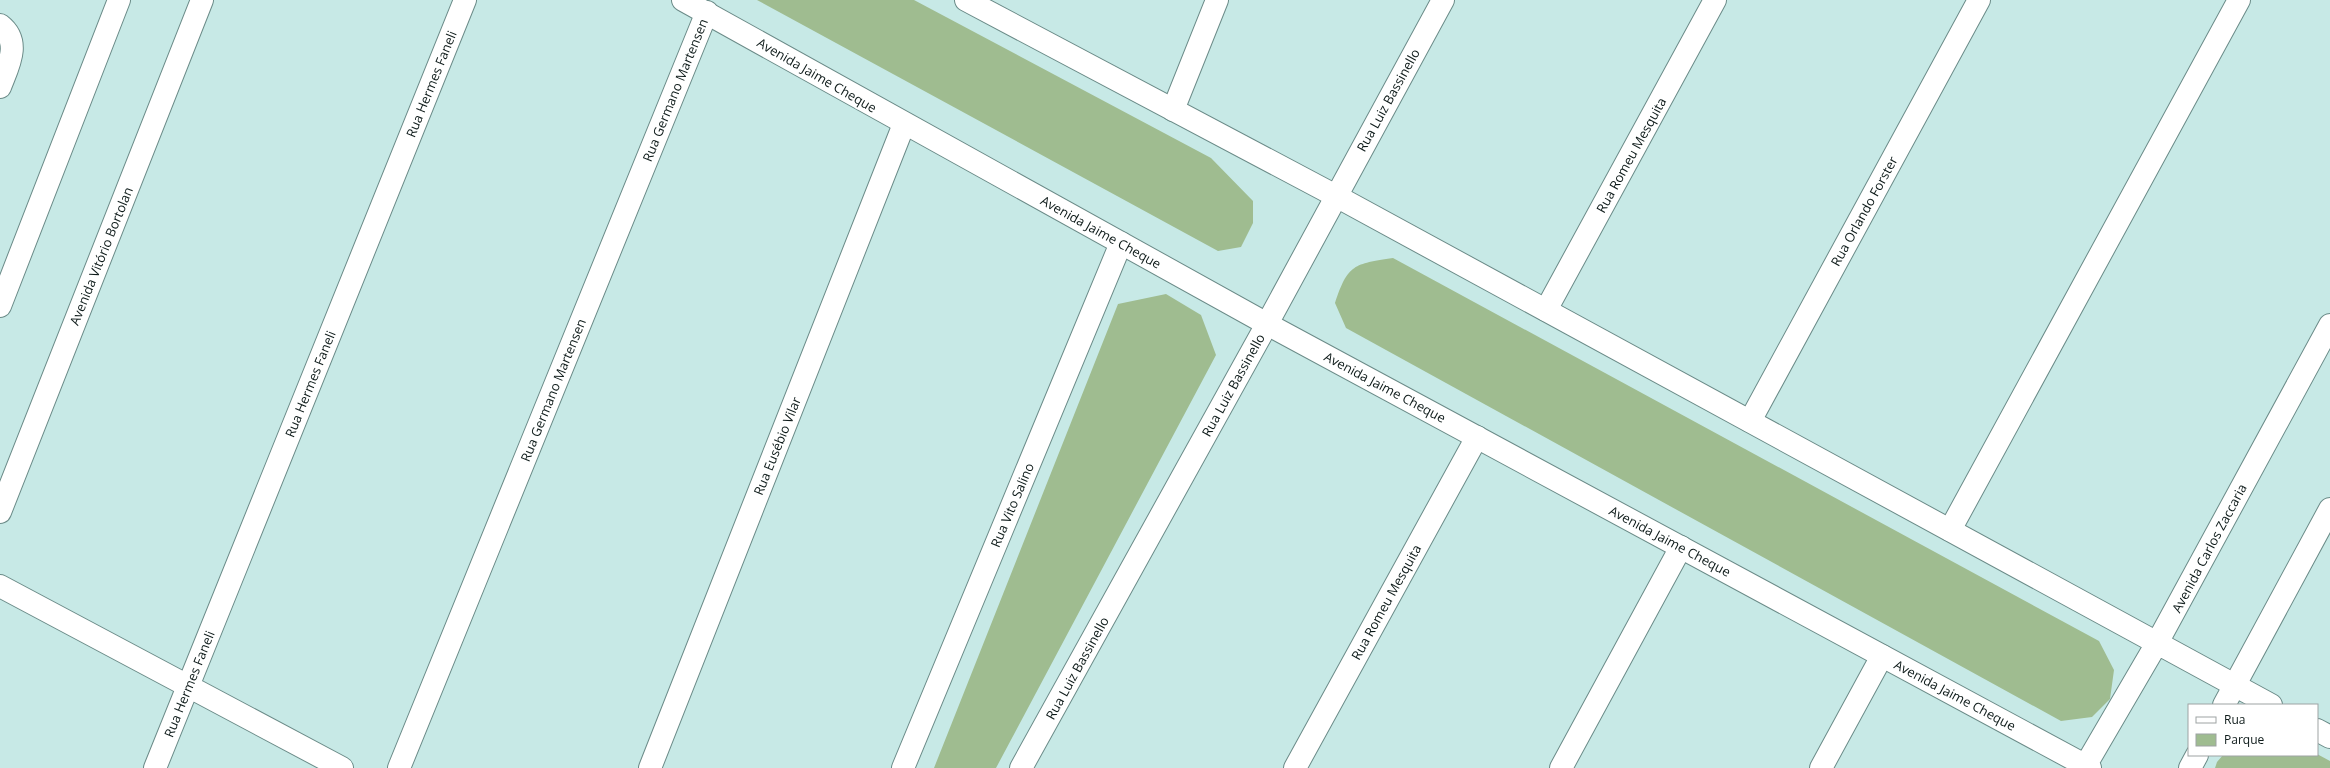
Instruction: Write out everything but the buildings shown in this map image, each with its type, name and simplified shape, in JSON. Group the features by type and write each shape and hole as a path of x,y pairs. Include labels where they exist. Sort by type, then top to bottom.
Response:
{"street":[{"path":"0,306 119,0"},
{"name":"Avenida Vitório Bortolan","path":"0,512 202,0"},
{"name":"Rua Hermes Faneli","path":"155,768 465,0"},
{"name":"Avenida Jaime Cheque","path":"683,0 707,12 904,124 1267,324 2086,767"},
{"path":"966,0 1336,196 2269,704"},
{"path":"1174,110 1217,0"},
{"name":"Rua Luiz Bassinello","path":"1021,768 1267,324 1443,0"},
{"name":"Rua Romeu Mesquita","path":"1546,310 1715,0"},
{"name":"Rua Orlando Forster","path":"1750,421 1979,0"},
{"path":"1950,530 2239,0"},
{"name":"Rua Germano Martensen","path":"399,768 707,12"},
{"path":"0,25 8,31 12,45 10,60 0,87"},
{"name":"Rua Eusébio Vilar","path":"650,768 904,124"},
{"name":"Rua Vito Salino","path":"902,768 1121,243"},
{"name":"Avenida Carlos Zaccaria","path":"2086,767 2157,644 2330,325"},
{"name":"Rua Romeu Mesquita","path":"1295,768 1477,437"},
{"path":"2225,704 2330,509"},
{"path":"1561,768 1681,547"},
{"path":"0,586 342,768"},
{"path":"1821,768 1882,656"},
{"path":"2318,731 2330,738"},
{"path":"2190,768 2196,756"}],"green space":[{"path":"757,0 914,0 1211,158 1253,201 1253,223 1241,247 1218,251"},
{"path":"1393,258 2099,641 2114,670 2110,699 2092,717 2061,721 1346,328 1335,303 1344,280 1354,268 1369,262"},
{"path":"1166,294 1201,315 1216,355 996,768 934,768 1118,304"},
{"path":"2318,755 2330,761 2330,768 2215,768 2217,762 2222,756 2318,756"}]}
